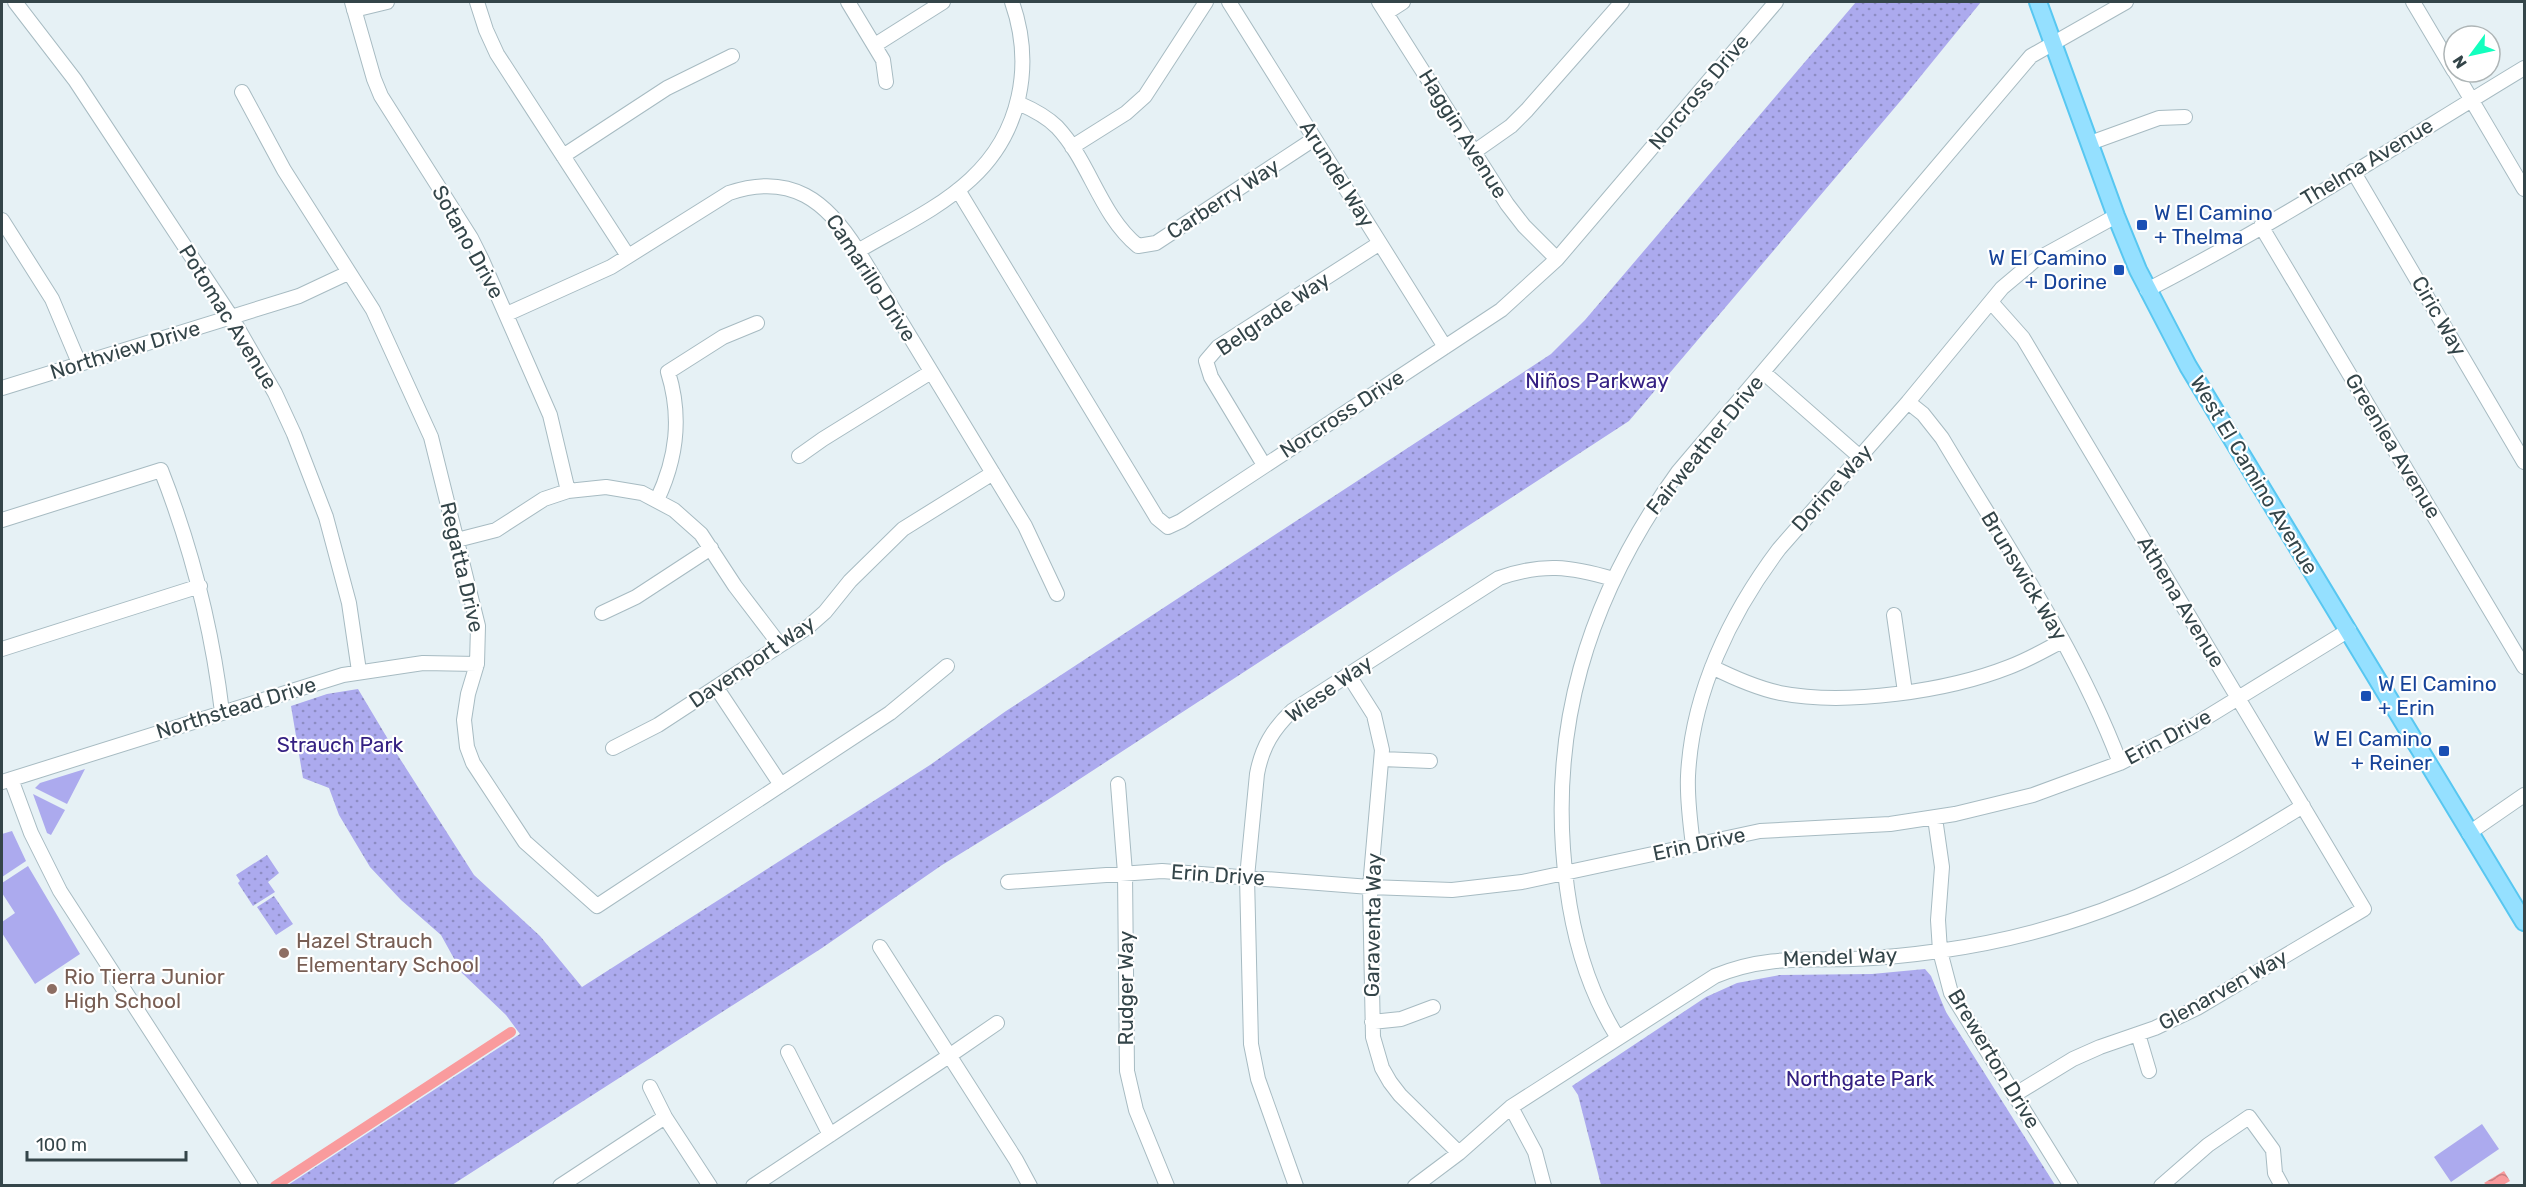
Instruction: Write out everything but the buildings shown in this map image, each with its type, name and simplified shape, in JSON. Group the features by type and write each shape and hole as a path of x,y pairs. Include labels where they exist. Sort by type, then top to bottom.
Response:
{"main road":[{"name":"West El Camino Avenue","path":"2038,2 2116,216 2147,290 2187,366 2524,922"}],"street":[{"name":"Potomac Avenue","path":"15,2 75,80 232,318 275,393 311,475 339,560 349,603 359,671"},
{"path":"353,6 387,2"},
{"path":"477,2 493,46 628,256"},
{"path":"848,2 875,45 885,66 886,82"},
{"path":"875,45 943,2"},
{"path":"858,251 958,190 982,168 997,148 1018,103 1022,83 1023,49 1012,2"},
{"path":"1072,147 1126,113 1145,96 1206,2"},
{"name":"Arundel Way","path":"1229,2 1445,347"},
{"path":"1382,7 1403,2"},
{"path":"1474,152 1502,133 1527,110 1622,2"},
{"name":"Norcross Drive","path":"958,190 1157,518 1168,527 1181,521 1501,310 1557,260 1776,2"},
{"name":"Fairweather Drive","path":"1618,1038 1596,1002 1577,939 1565,873 1561,826 1562,788 1570,713 1586,648 1613,579 1636,535 1673,480 2031,56 2126,2"},
{"path":"2413,2 2442,51"},
{"name":"Sotano Drive","path":"353,6 381,96 471,238 507,314 550,415 568,491"},
{"name":"Haggin Avenue","path":"1382,7 1519,219 1557,260"},
{"path":"563,156 667,88 732,56"},
{"name":"Thelma Avenue","path":"2147,290 2190,268 2524,68"},
{"path":"2462,84 2524,189"},
{"name":"Regatta Drive","path":"242,92 270,146 373,310 430,437 478,626 477,664 468,694 464,720 467,747 473,763 525,842 597,906 890,713 947,666"},
{"name":"Carberry Way","path":"1018,103 1050,121 1072,147 1122,233 1138,246 1156,243 1314,139"},
{"path":"2090,143 2159,118 2186,117"},
{"name":"Ciric Way","path":"2353,171 2524,462"},
{"name":"Camarillo Drive","path":"507,314 597,273 714,201 737,190 762,186 795,192 825,208 842,226 1038,549 1057,594"},
{"name":"Dorine Way","path":"1693,845 1688,804 1690,749 1702,697 1740,606 1761,573 1779,549 2014,277 2034,261 2116,216"},
{"path":"2,220 6,236 52,299 79,363"},
{"name":"Greenlea Avenue","path":"2261,226 2524,667"},
{"name":"Belgrade Way","path":"1264,465 1211,377 1206,361 1218,347 1380,243"},
{"name":"Northview Drive","path":"2,388 232,318 298,296 348,273"},
{"name":"Athena Avenue","path":"1991,302 2023,338 2364,909"},
{"path":"657,500 669,473 677,434 676,411 668,372 723,337 757,323"},
{"path":"799,456 823,438 931,372"},
{"path":"1763,372 1860,457"},
{"name":"Brunswick Way","path":"1908,402 1923,414 1942,438 2062,641 2102,715 2120,763"},
{"path":"2,520 161,470 200,586 213,648 222,712"},
{"name":"Davenport Way","path":"613,748 658,725 780,645 825,612 850,581 903,530 993,473"},
{"path":"457,540 496,530 544,499 568,491 606,487 624,489 657,500 688,521 711,548 735,586 780,645"},
{"path":"602,613 636,597 711,548"},
{"name":"Wiese Way","path":"1296,1185 1253,1062 1251,1044 1247,877 1257,774 1263,750 1280,722 1292,711 1499,578 1520,571 1556,567 1585,571 1613,579"},
{"path":"2,648 200,586"},
{"path":"1894,615 1905,692"},
{"name":"Erin Drive","path":"1008,882 1162,871 1370,887 1452,890 1499,886 1760,831 1850,827 1935,818 2033,795 2120,763 2191,727 2349,630"},
{"path":"1713,667 1764,689 1798,696 1861,696 1905,692 1987,674 2028,658 2062,641"},
{"name":"Northstead Drive","path":"6,781 359,671 423,663 477,664"},
{"name":"Garaventa Way","path":"1348,674 1374,715 1379,732 1382,759 1370,887 1372,1022 1377,1053 1390,1082 1400,1095 1459,1153"},
{"path":"716,687 781,785"},
{"path":"1382,759 1430,760"},
{"path":"6,781 60,891 250,1184"},
{"name":"Rudger Way","path":"1118,784 1125,873 1127,1071 1136,1110 1167,1185"},
{"path":"2469,833 2524,795"},
{"name":"Mendel Way","path":"1415,1185 1459,1153 1511,1107 1715,976 1751,963 1783,959 1855,959 1940,951 2049,927 2103,910 2168,883 2303,807"},
{"name":"Brewerton Drive","path":"1935,818 1942,867 1938,920 1940,951 1946,977 1959,1008 2071,1185"},
{"name":"Glenarven Way","path":"2014,1095 2073,1059 2197,1008 2364,909"},
{"path":"880,947 1030,1185"},
{"path":"1372,1022 1415,1016 1433,1007"},
{"path":"753,1185 996,1023"},
{"path":"2138,1034 2149,1071"},
{"path":"788,1052 830,1135"},
{"path":"650,1087 665,1117 710,1185"},
{"path":"1511,1107 1535,1152 1544,1185"},
{"path":"566,1184 665,1117"},
{"path":"2161,1185 2208,1145 2249,1118 2273,1150 2275,1173 2283,1185"}],"green space":[{"name":"Niños Parkway","path":"1856,2 1981,2 1903,98 1629,421 1046,801 942,865 822,948 452,1185 288,1185 520,1034 506,1015 462,973 441,935 401,900 370,867 339,815 329,788 303,778 291,706 327,694 358,689 474,875 540,936 582,987 930,765 1006,711 1551,354 1585,320"},
{"path":"85,769 67,804 35,788 40,783"},
{"path":"33,794 65,810 51,835 47,833"},
{"path":"12,831 26,861 2,877 2,834"},
{"path":"267,855 279,873 268,882 275,892 253,906 238,883 240,881 236,875"},
{"path":"28,866 80,954 35,984 2,933 2,922 15,913 2,893 2,883"},
{"path":"274,896 293,924 276,935 257,907"},
{"name":"Northgate Park","path":"1925,969 1931,976 1946,1012 2055,1185 1601,1185 1578,1095 1572,1086 1706,997 1737,983 1780,975 1872,974"},
{"path":"2482,1124 2499,1149 2451,1182 2434,1157"}],"water":[{"path":"2504,1171 2510,1181 2503,1185 2484,1183"}],"waterway":[{"path":"275,1186 511,1032"}],"place":[{"name":"W El Camino + Thelma","path":"2142,225"},
{"name":"W El Camino + Dorine","path":"2119,270"},
{"name":"W El Camino + Erin","path":"2366,696"},
{"name":"W El Camino + Reiner","path":"2444,751"},
{"name":"Hazel Strauch Elementary School","path":"284,953"},
{"name":"Rio Tierra Junior High School","path":"52,989"}],"park label":[{"name":"Strauch Park","path":"340,745"}]}
